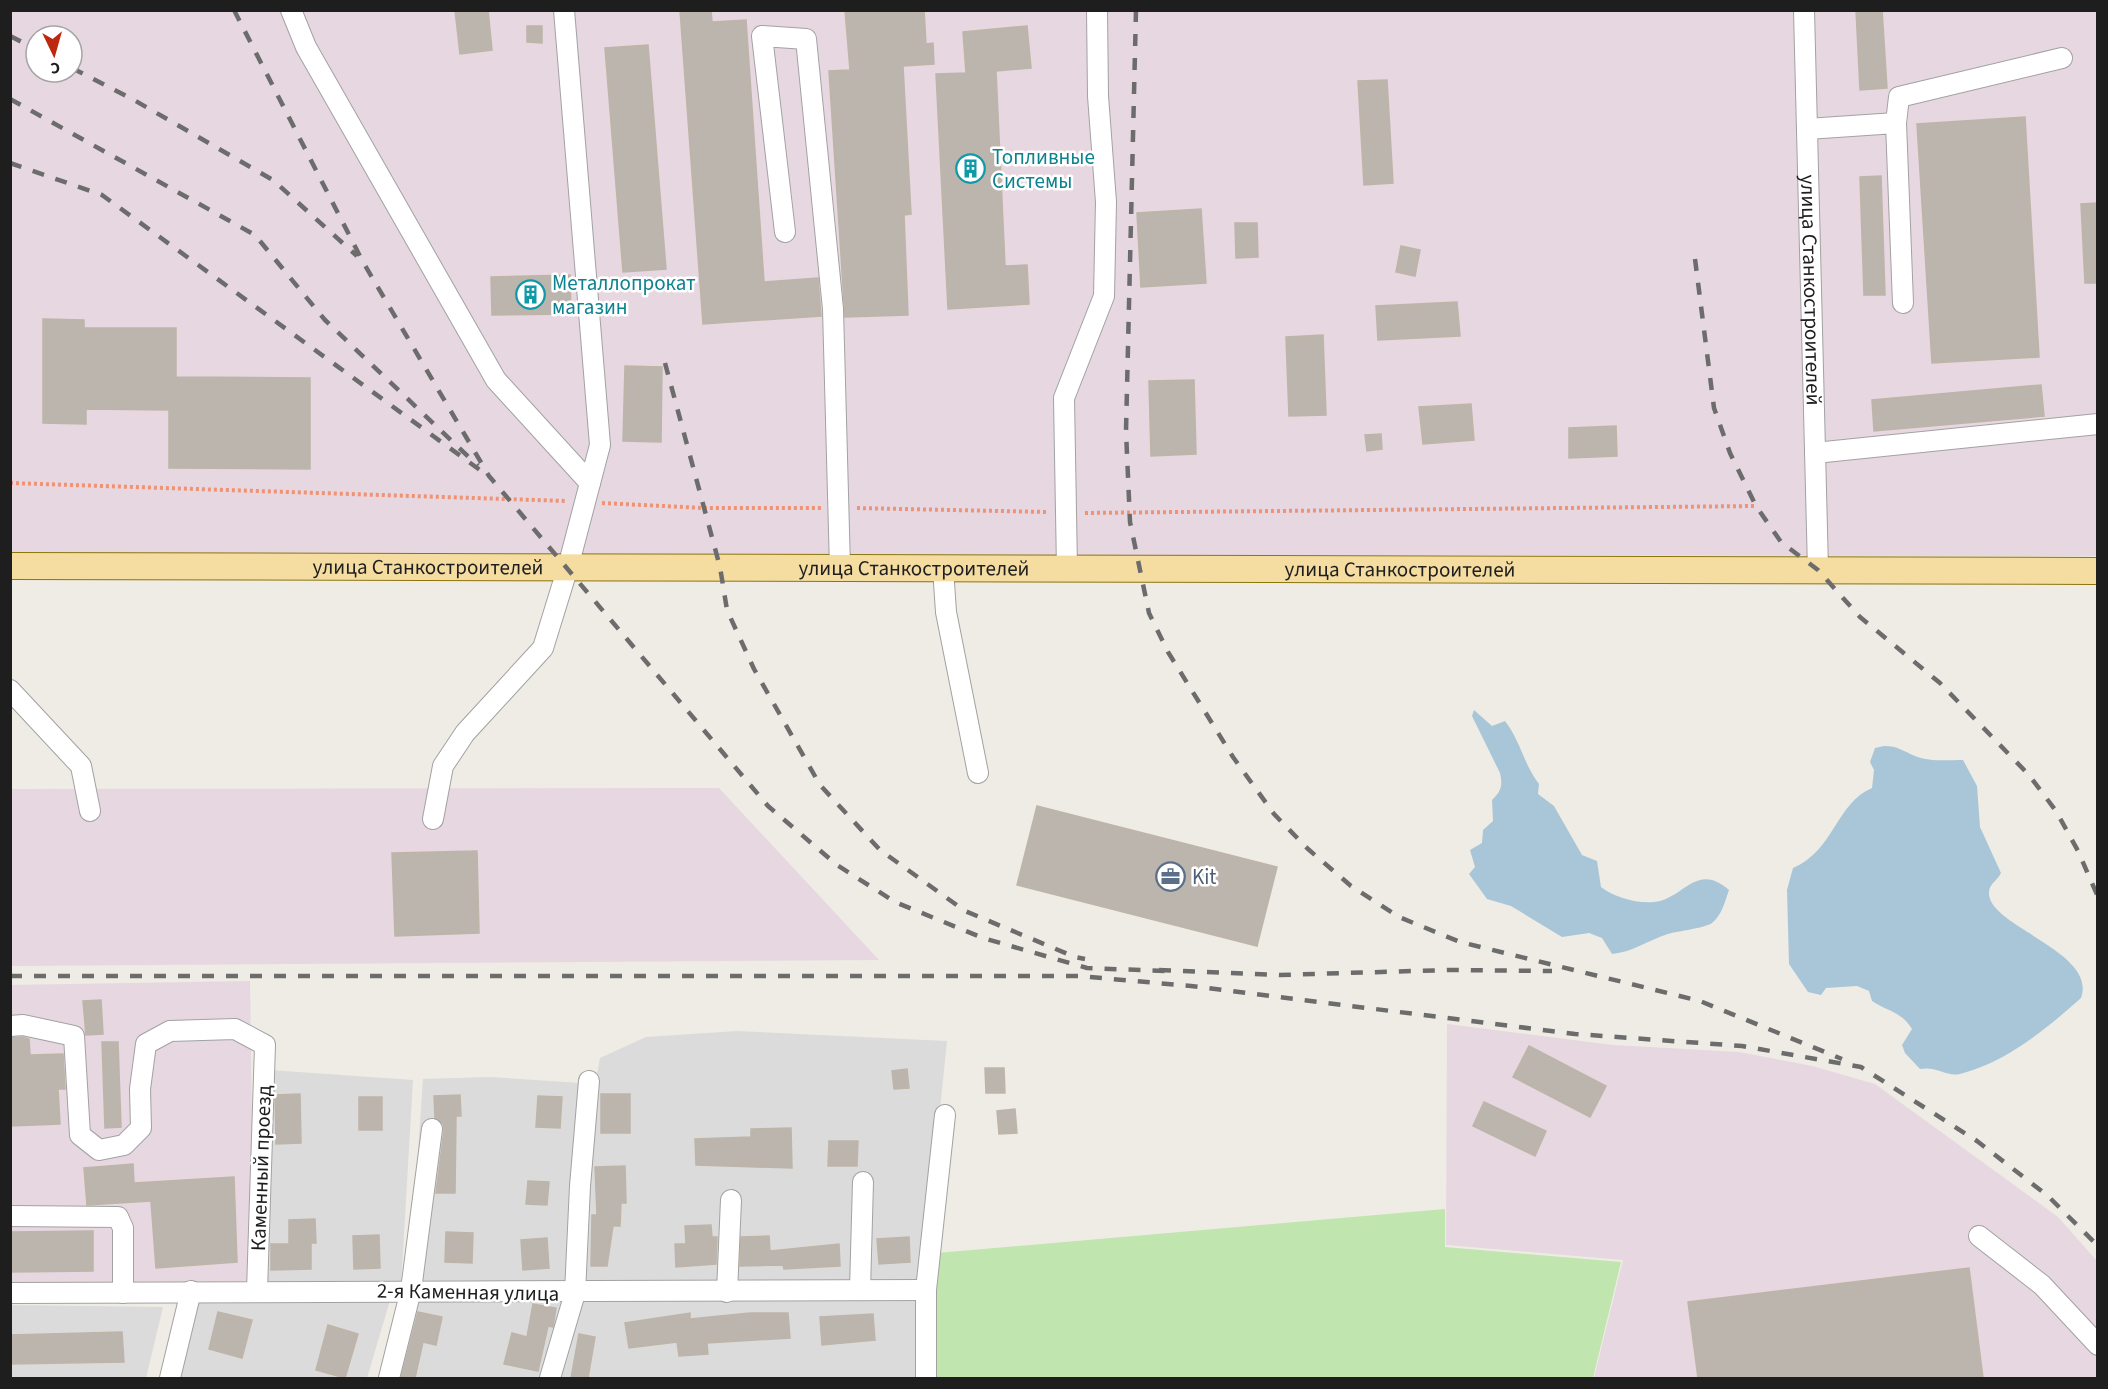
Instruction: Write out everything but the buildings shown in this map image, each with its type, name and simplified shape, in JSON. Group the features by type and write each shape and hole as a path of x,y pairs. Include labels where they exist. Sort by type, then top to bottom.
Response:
{"main road":[{"name":"улица Станкостроителей","path":"10,566 2097,570"}],"street":[{"path":"291,10 306,47 496,380 587,492"},
{"path":"433,819 442,766 465,733 543,648 568,567 600,445 564,10"},
{"path":"1066,568 1064,398 1104,296 1106,202 1098,96 1097,10"},
{"name":"улица Станкостроителей","path":"1804,10 1818,570"},
{"path":"785,232 762,36 806,39 833,309 840,568"},
{"path":"1903,303 1896,123 1899,97 2062,58"},
{"path":"1807,129 1896,123"},
{"path":"1815,453 2097,424"},
{"path":"943,568 946,612 978,773"},
{"path":"10,690 81,766 90,811"},
{"name":"Каменный проезд","path":"10,1026 23,1025 74,1036 80,1135 99,1150 124,1145 141,1128 140,1089 146,1044 170,1032 235,1029 265,1045 257,1292"},
{"path":"550,1378 575,1293 580,1186 589,1081"},
{"path":"926,1378 926,1290 945,1115"},
{"path":"389,1378 411,1290 432,1129"},
{"path":"860,1290 863,1182"},
{"path":"727,1292 731,1200"},
{"path":"10,1216 118,1217 123,1228 123,1293"},
{"path":"1979,1236 2042,1285 2097,1345"},
{"name":"2-я Каменная улица","path":"10,1293 411,1290 575,1293 926,1290"},
{"path":"170,1378 191,1291"}],"path":[{"path":"10,483 587,492 704,508 838,508 1066,513 1756,506"}],"shaded area":[{"path":"11,11 2097,11 2097,556 11,554"},
{"path":"719,788 879,960 11,966 10,789"},
{"path":"250,981 254,1281 11,1285 10,985"},
{"path":"1447,1024 1613,1045 1739,1052 1812,1066 1875,1084 2058,1217 2097,1261 2097,1378 1594,1378 1623,1260 1446,1245"},
{"path":"737,1031 947,1041 922,1284 581,1288 592,1103 600,1058 646,1037"},
{"path":"270,1070 413,1080 401,1286 263,1282"},
{"path":"490,1077 580,1083 571,1288 409,1284 423,1079"},
{"path":"407,1295 567,1299 541,1378 378,1378 392,1328"},
{"path":"391,1297 367,1378 160,1378 180,1298"},
{"path":"918,1297 918,1378 556,1378 580,1299"},
{"path":"11,1305 163,1307 146,1378 11,1378"}],"green space":[{"path":"1445,1209 1445,1247 1621,1262 1593,1378 933,1378 932,1314 937,1253"}],"water":[{"path":"1474,710 1492,726 1505,721 1539,784 1538,794 1554,806 1582,855 1597,861 1601,887 1626,899 1654,902 1674,895 1699,880 1708,879 1718,882 1729,890 1723,908 1715,920 1709,925 1668,934 1627,951 1612,954 1602,938 1589,933 1562,937 1511,906 1487,899 1469,874 1475,867 1470,850 1482,843 1483,830 1493,821 1492,800 1499,791 1501,781 1500,773 1472,716"},
{"path":"1884,746 1897,748 1927,759 1963,760 1977,786 1980,827 2001,873 1989,889 1993,904 2004,916 2059,953 2073,966 2082,981 2081,998 2040,1033 2010,1053 1977,1069 1960,1074 1920,1069 1905,1053 1902,1045 1912,1029 1899,1015 1872,1001 1869,991 1857,986 1826,988 1821,995 1808,992 1789,964 1787,890 1793,868 1818,850 1850,804 1872,788 1874,770 1870,762 1875,748"}],"railway":[{"path":"234,10 363,262 489,476 768,806 837,865 895,902 983,938 1087,968 1165,971"},
{"path":"1136,10 1126,431 1130,522 1149,613 1168,652 1233,757 1274,814 1308,849 1351,886 1399,917 1460,942 1700,1001 1842,1059"},
{"path":"10,36 24,43"},
{"path":"84,74 134,100 273,180 357,256"},
{"path":"10,99 255,235 325,320 478,466"},
{"path":"10,163 102,195 484,473"},
{"path":"1695,259 1714,408 1730,453 1756,506 1781,542 1818,570 1860,617 1940,683 2029,775 2056,811 2078,851 2098,897"},
{"path":"665,363 720,567 727,610 754,669 820,785 880,850 965,911 1075,957 1085,959"},
{"path":"1159,970 1279,975 1448,970 1552,971"},
{"path":"10,976 1078,976 1191,986 1575,1034 1742,1046 1861,1067 1977,1141 2048,1196 2098,1246"}],"place":[{"name":"Топливные Системы","path":"971,169"},
{"name":"Металлопрокат магазин","path":"531,295"},
{"name":"Kit","path":"1171,877"}]}
